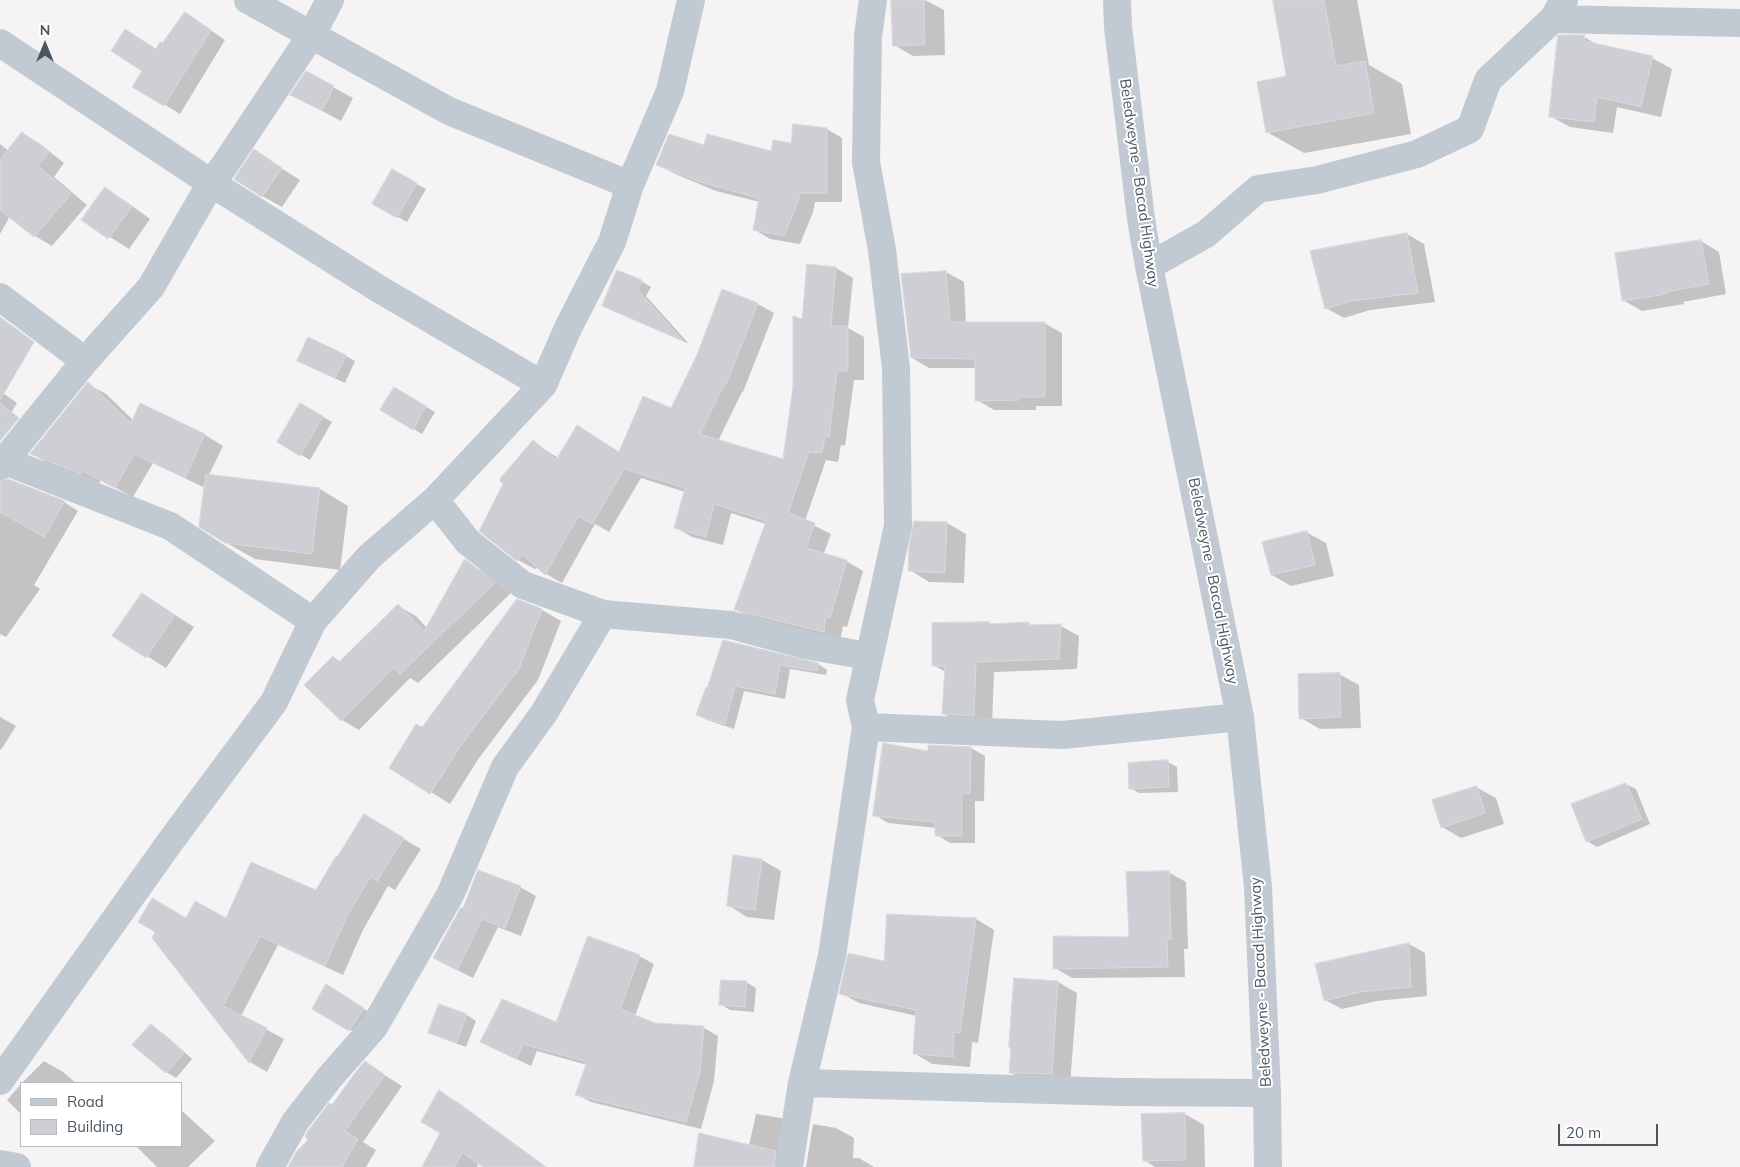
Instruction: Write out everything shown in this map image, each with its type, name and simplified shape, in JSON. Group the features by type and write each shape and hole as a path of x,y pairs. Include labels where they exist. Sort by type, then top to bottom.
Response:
{"street":[{"path":"248,0 448,111 630,184"},
{"path":"313,621 170,526 3,464 85,361 151,287 211,183 312,34 330,0"},
{"path":"0,1081 165,850 274,702 313,621 369,557 435,500 543,385 569,326 612,242 630,184 670,91 691,0"},
{"path":"789,1167 802,1083 832,956 866,727 860,700 868,656 898,526 896,368 882,250 866,162 868,36 873,0"},
{"name":"Beledweyne - Bacad Highway","path":"1117,0 1119,36 1141,219 1149,266 1240,717 1258,887 1267,1093 1268,1167"},
{"path":"1149,266 1206,234 1258,190 1317,180 1417,154 1470,129 1488,80 1559,10 1740,23"},
{"path":"0,43 211,183 379,289 543,385"},
{"path":"0,297 85,361"},
{"path":"435,500 468,542 523,585 602,614 731,625 805,645 868,656"},
{"path":"270,1167 295,1122 330,1077 374,1027 450,895 505,767 544,714 602,614"},
{"path":"866,727 1062,735 1240,717"},
{"path":"802,1083 1121,1092 1267,1093"},
{"path":"0,1164 17,1167"}],"building":[{"path":"891,0 924,0 925,45 893,46"},
{"path":"1273,0 1324,0 1336,66 1365,61 1374,113 1266,133 1257,82 1286,76"},
{"path":"185,12 211,30 164,106 132,87 142,71 111,51 125,29 156,49"},
{"path":"1558,35 1585,35 1584,41 1653,56 1641,107 1597,97 1594,122 1549,117"},
{"path":"306,71 334,86 322,111 290,95"},
{"path":"793,124 827,128 827,193 800,193 784,236 753,230 759,198 700,182 656,165 669,134 704,145 707,134 771,151 773,140 791,143"},
{"path":"22,132 49,152 38,166 71,194 34,237 0,210 0,160"},
{"path":"254,149 282,168 262,197 234,179"},
{"path":"392,169 417,183 397,218 372,204"},
{"path":"105,187 132,207 108,239 81,220"},
{"path":"1407,233 1418,293 1352,301 1325,309 1310,251"},
{"path":"1701,240 1709,284 1666,292 1666,294 1622,301 1615,253"},
{"path":"807,264 836,267 831,326 848,326 848,371 837,371 829,437 825,436 822,453 809,452 788,513 815,523 806,548 847,560 830,618 826,617 824,632 734,610 766,521 714,504 706,537 674,528 685,488 624,469 592,524 578,516 545,575 523,555 517,561 479,531 503,484 499,480 533,440 556,460 577,425 619,452 643,396 671,408 697,355 722,289 758,303 726,384 700,434 783,459 793,387 793,316 802,319"},
{"path":"617,270 642,280 638,290 683,341 602,306"},
{"path":"946,271 950,322 1045,322 1045,397 1019,397 1019,400 975,401 975,359 911,358 901,274"},
{"path":"0,317 34,342 0,400"},
{"path":"308,337 346,355 335,378 297,361"},
{"path":"88,382 131,423 140,403 205,434 185,478 134,454 115,488 83,471 81,474 30,454"},
{"path":"394,387 426,406 413,430 380,410"},
{"path":"0,403 19,418 0,441"},
{"path":"300,403 323,416 300,456 277,442"},
{"path":"206,474 320,488 312,554 225,543 199,527"},
{"path":"8,479 65,501 44,537 0,512 0,481"},
{"path":"914,521 947,522 945,573 908,571 909,547"},
{"path":"1307,531 1315,565 1271,575 1262,542"},
{"path":"465,559 495,583 400,674 394,667 341,721 304,685 333,656 339,662 398,604 424,631"},
{"path":"142,593 175,615 146,658 112,636"},
{"path":"517,599 542,609 519,669 460,747 430,794 389,768 416,724 422,727"},
{"path":"989,622 989,624 1029,622 1029,625 1061,624 1059,659 976,662 974,716 942,714 945,666 932,666 932,623"},
{"path":"723,640 818,663 817,671 780,665 775,694 735,686 725,724 710,720 696,715"},
{"path":"1340,673 1341,717 1299,719 1298,674"},
{"path":"883,743 928,751 928,745 971,747 970,794 962,793 962,836 935,836 935,822 873,816"},
{"path":"1168,760 1169,787 1129,789 1128,763"},
{"path":"1626,783 1642,819 1586,842 1571,804"},
{"path":"1477,786 1485,813 1441,828 1432,800"},
{"path":"364,814 404,838 377,881 370,877 345,920 325,966 260,936 223,1006 267,1028 249,1063 152,938 155,932 138,922 152,898 186,918 195,901 226,918 251,862 316,890"},
{"path":"733,855 762,859 755,910 727,906"},
{"path":"478,870 521,886 505,928 482,919 457,970 433,958 461,907 463,908"},
{"path":"1169,871 1171,939 1167,939 1168,967 1053,969 1053,936 1129,937 1126,872"},
{"path":"887,914 976,918 960,1033 954,1032 953,1057 913,1054 916,1010 839,994 848,953 884,961"},
{"path":"588,936 640,955 620,1009 655,1023 704,1026 700,1072 686,1122 575,1095 587,1062 523,1044 516,1059 480,1042 502,999 556,1022"},
{"path":"1409,943 1411,987 1360,992 1324,1001 1315,964"},
{"path":"1014,978 1058,981 1052,1074 1009,1073"},
{"path":"721,980 747,981 745,1007 719,1005"},
{"path":"326,984 364,1008 349,1031 312,1009"},
{"path":"439,1004 467,1014 456,1043 428,1033"},
{"path":"151,1024 184,1053 166,1073 132,1045"},
{"path":"365,1061 385,1075 345,1131 358,1139 342,1167 288,1167 297,1151 308,1140 305,1136 308,1131 329,1103 332,1105"},
{"path":"439,1090 546,1167 483,1167 462,1152 455,1167 422,1167 440,1133 421,1122"},
{"path":"1185,1113 1186,1160 1143,1161 1141,1114"},
{"path":"699,1133 776,1151 774,1167 694,1167"}]}
